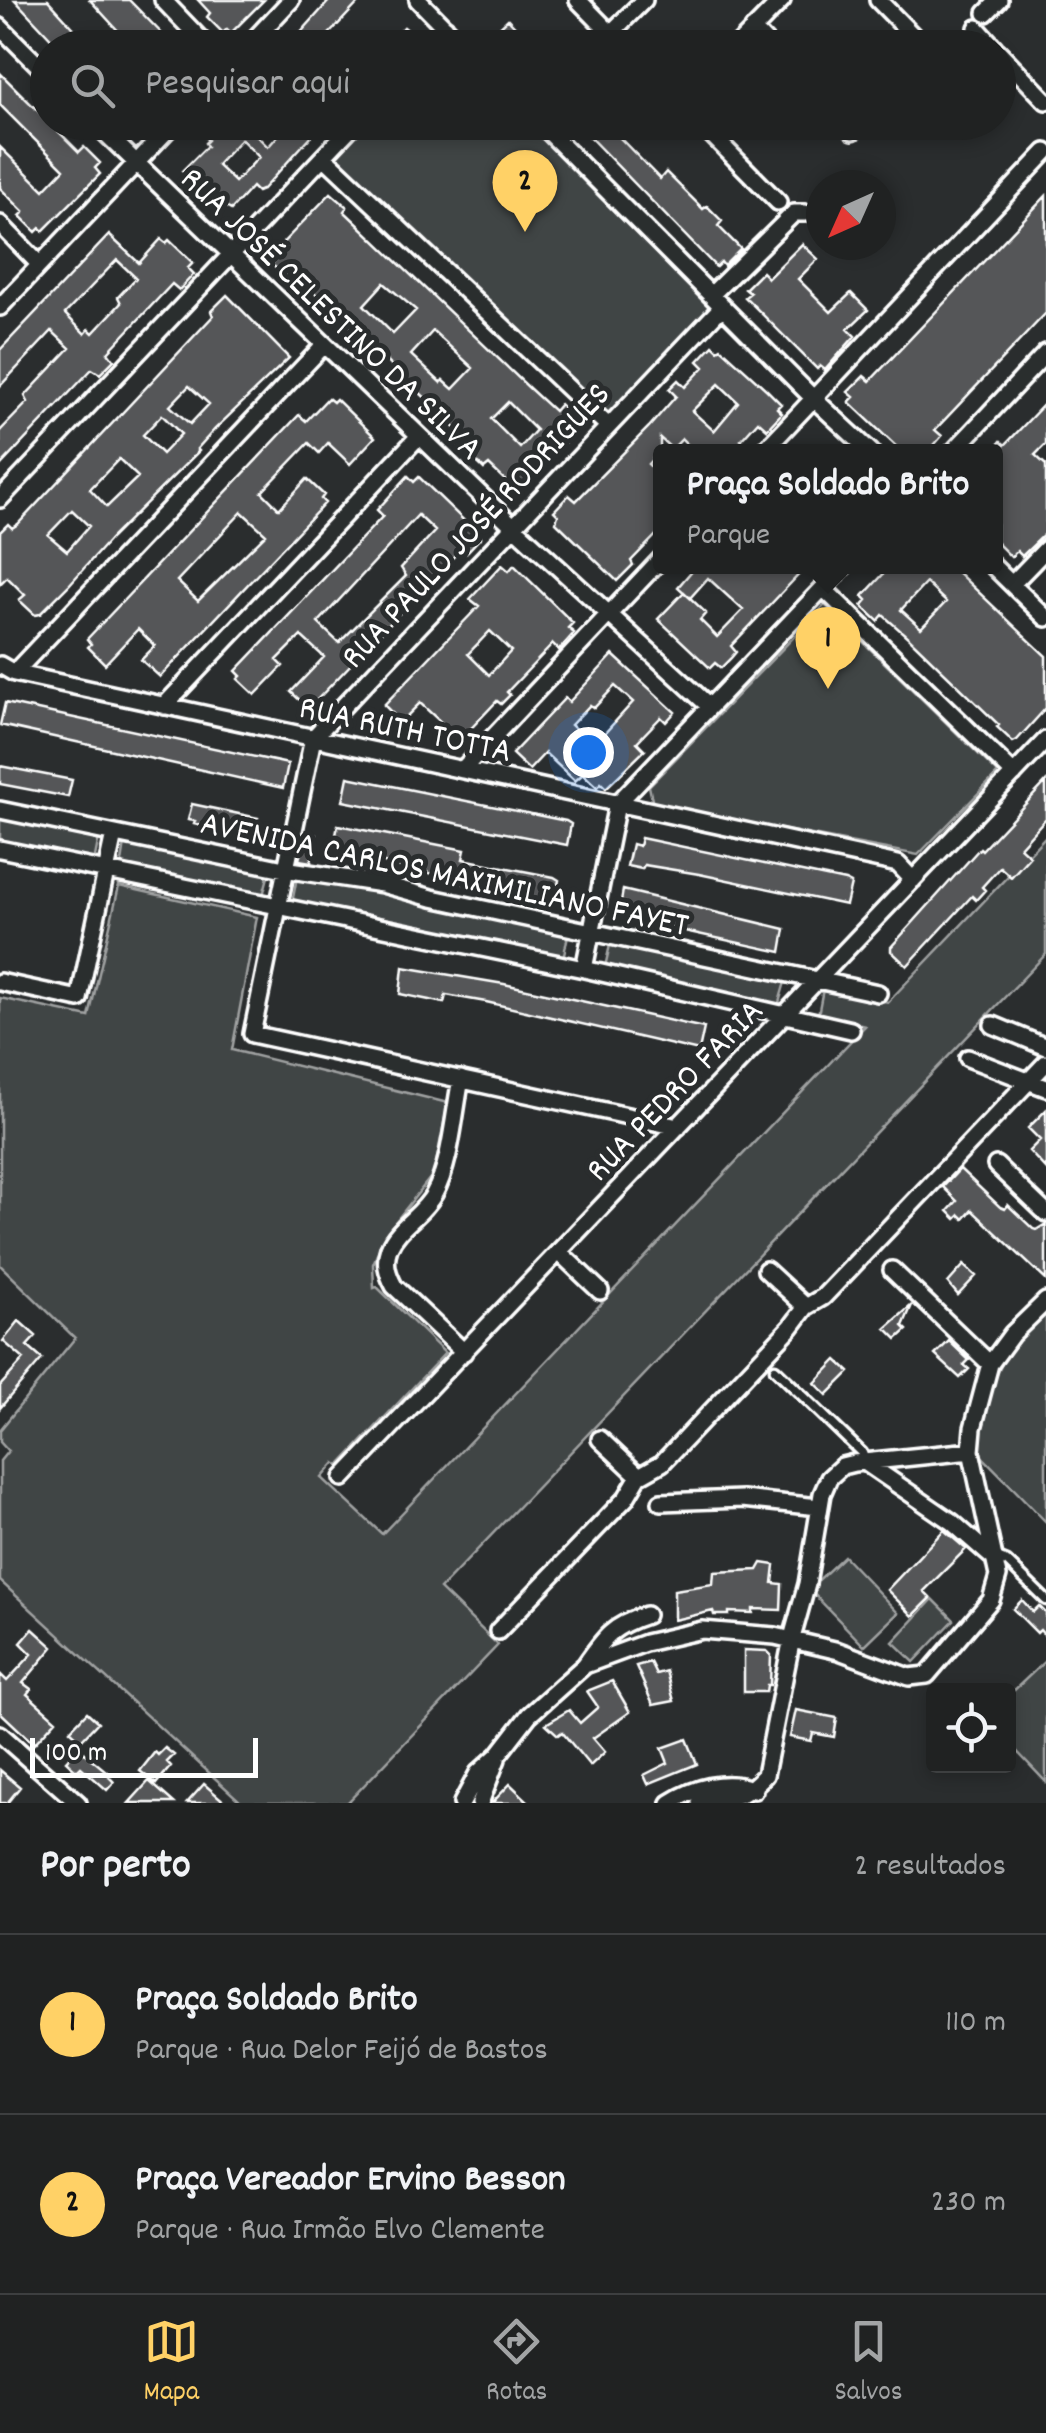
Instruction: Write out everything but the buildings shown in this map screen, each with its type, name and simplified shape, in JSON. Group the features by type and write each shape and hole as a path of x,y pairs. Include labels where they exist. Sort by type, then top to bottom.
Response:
{"street":[{"path":"164,0 192,30"},
{"path":"263,30 291,0"},
{"path":"418,0 445,28"},
{"path":"578,0 608,30"},
{"path":"614,30 644,0"},
{"path":"753,30 782,0"},
{"path":"878,0 907,30"},
{"path":"986,13 1000,0"},
{"path":"0,27 30,57"},
{"path":"1016,69 1046,101"},
{"name":"RUA JOSÉ CELESTINO DA SILVA","path":"112,140 419,436 709,706"},
{"path":"0,307 158,140"},
{"path":"0,500 340,140"},
{"path":"558,140 863,444"},
{"path":"717,140 778,202"},
{"path":"771,444 1046,152"},
{"path":"324,157 607,426"},
{"name":"RUA PAULO JOSÉ RODRIGUES","path":"312,738 607,426 794,214 806,212"},
{"path":"0,224 40,265"},
{"path":"7,669 324,345"},
{"path":"961,444 1046,353"},
{"path":"164,706 419,436"},
{"path":"1012,584 1046,549"},
{"path":"462,770 653,567"},
{"path":"584,969 617,804 836,574"},
{"path":"1002,574 1046,618"},
{"path":"823,588 1014,774"},
{"name":"RUA RUTH TOTTA","path":"7,669 898,864 913,880"},
{"path":"312,738 252,1034 678,1127"},
{"name":"RUA PEDRO FARIA","path":"344,1478 1046,740"},
{"name":"AVENIDA CARLOS MAXIMILIANO FAYET","path":"0,810 382,884 878,993"},
{"path":"0,982 78,999 114,834"},
{"name":"AVENIDA CARLOS MAXIMILIANO FAYET","path":"0,849 584,969 850,1030"},
{"path":"993,1025 1046,1047"},
{"path":"968,1058 1046,1088"},
{"path":"498,1631 626,1498 639,1476 662,1464 806,1307 823,1297 1046,1063"},
{"path":"461,1078 440,1181 432,1198 395,1238 386,1259 387,1273 394,1286 464,1352"},
{"path":"996,1165 1046,1213"},
{"path":"559,1252 600,1290"},
{"path":"766,1270 806,1307"},
{"path":"892,1270 990,1364"},
{"path":"586,1666 646,1643 702,1630 792,1638 909,1677 928,1675 992,1600 998,1576 971,1451 980,1397 990,1364 1012,1334 1046,1301"},
{"path":"600,1439 639,1476"},
{"path":"700,1803 740,1799 754,1790 765,1775 828,1478 842,1466 971,1451"},
{"path":"866,1463 952,1522 991,1556"},
{"path":"661,1502 742,1500 819,1507"},
{"path":"462,1803 478,1773 498,1755 529,1715 586,1666 600,1644 621,1623 646,1614"},
{"path":"0,1734 78,1803"},
{"path":"480,1803 498,1755"},
{"path":"670,1803 687,1793 715,1786 742,1785 754,1790"}],"lane":[{"path":"775,1369 862,1453 866,1463"},
{"path":"991,1556 1007,1562 1046,1600"}],"shaded area":[{"path":"352,140 544,140 709,307 608,414 335,157"},
{"path":"825,605 998,773 918,855 653,805 649,786"},
{"path":"0,815 99,837 94,862 0,842"},
{"path":"1046,836 1046,954 440,1589 498,1645 347,1803 242,1803 0,1581 0,1461 8,1451 0,1442 0,1430 75,1338 0,1265 0,998 89,1017 119,886 257,917 232,1050 448,1103 434,1173 385,1235 373,1264 374,1288 445,1353 339,1466 335,1463 322,1478 382,1534 865,1026 818,1015 823,989 888,1002"},
{"path":"125,843 269,873 262,899 121,869"},
{"path":"297,877 379,890 568,935 563,959 292,903"},
{"path":"610,945 785,982 778,1006 605,967"},
{"path":"1046,1305 1046,1522 977,1451 986,1398 1015,1336"},
{"path":"844,1556 898,1613 864,1646 809,1589"},
{"path":"933,1599 954,1620 914,1662 893,1642"},
{"path":"1046,1660 1046,1782 1016,1750 1016,1688"}],"place":[{"name":"Praça Vereador Ervino Besson","path":"525,232"},
{"name":"Praça Soldado Brito","path":"828,689"}]}
